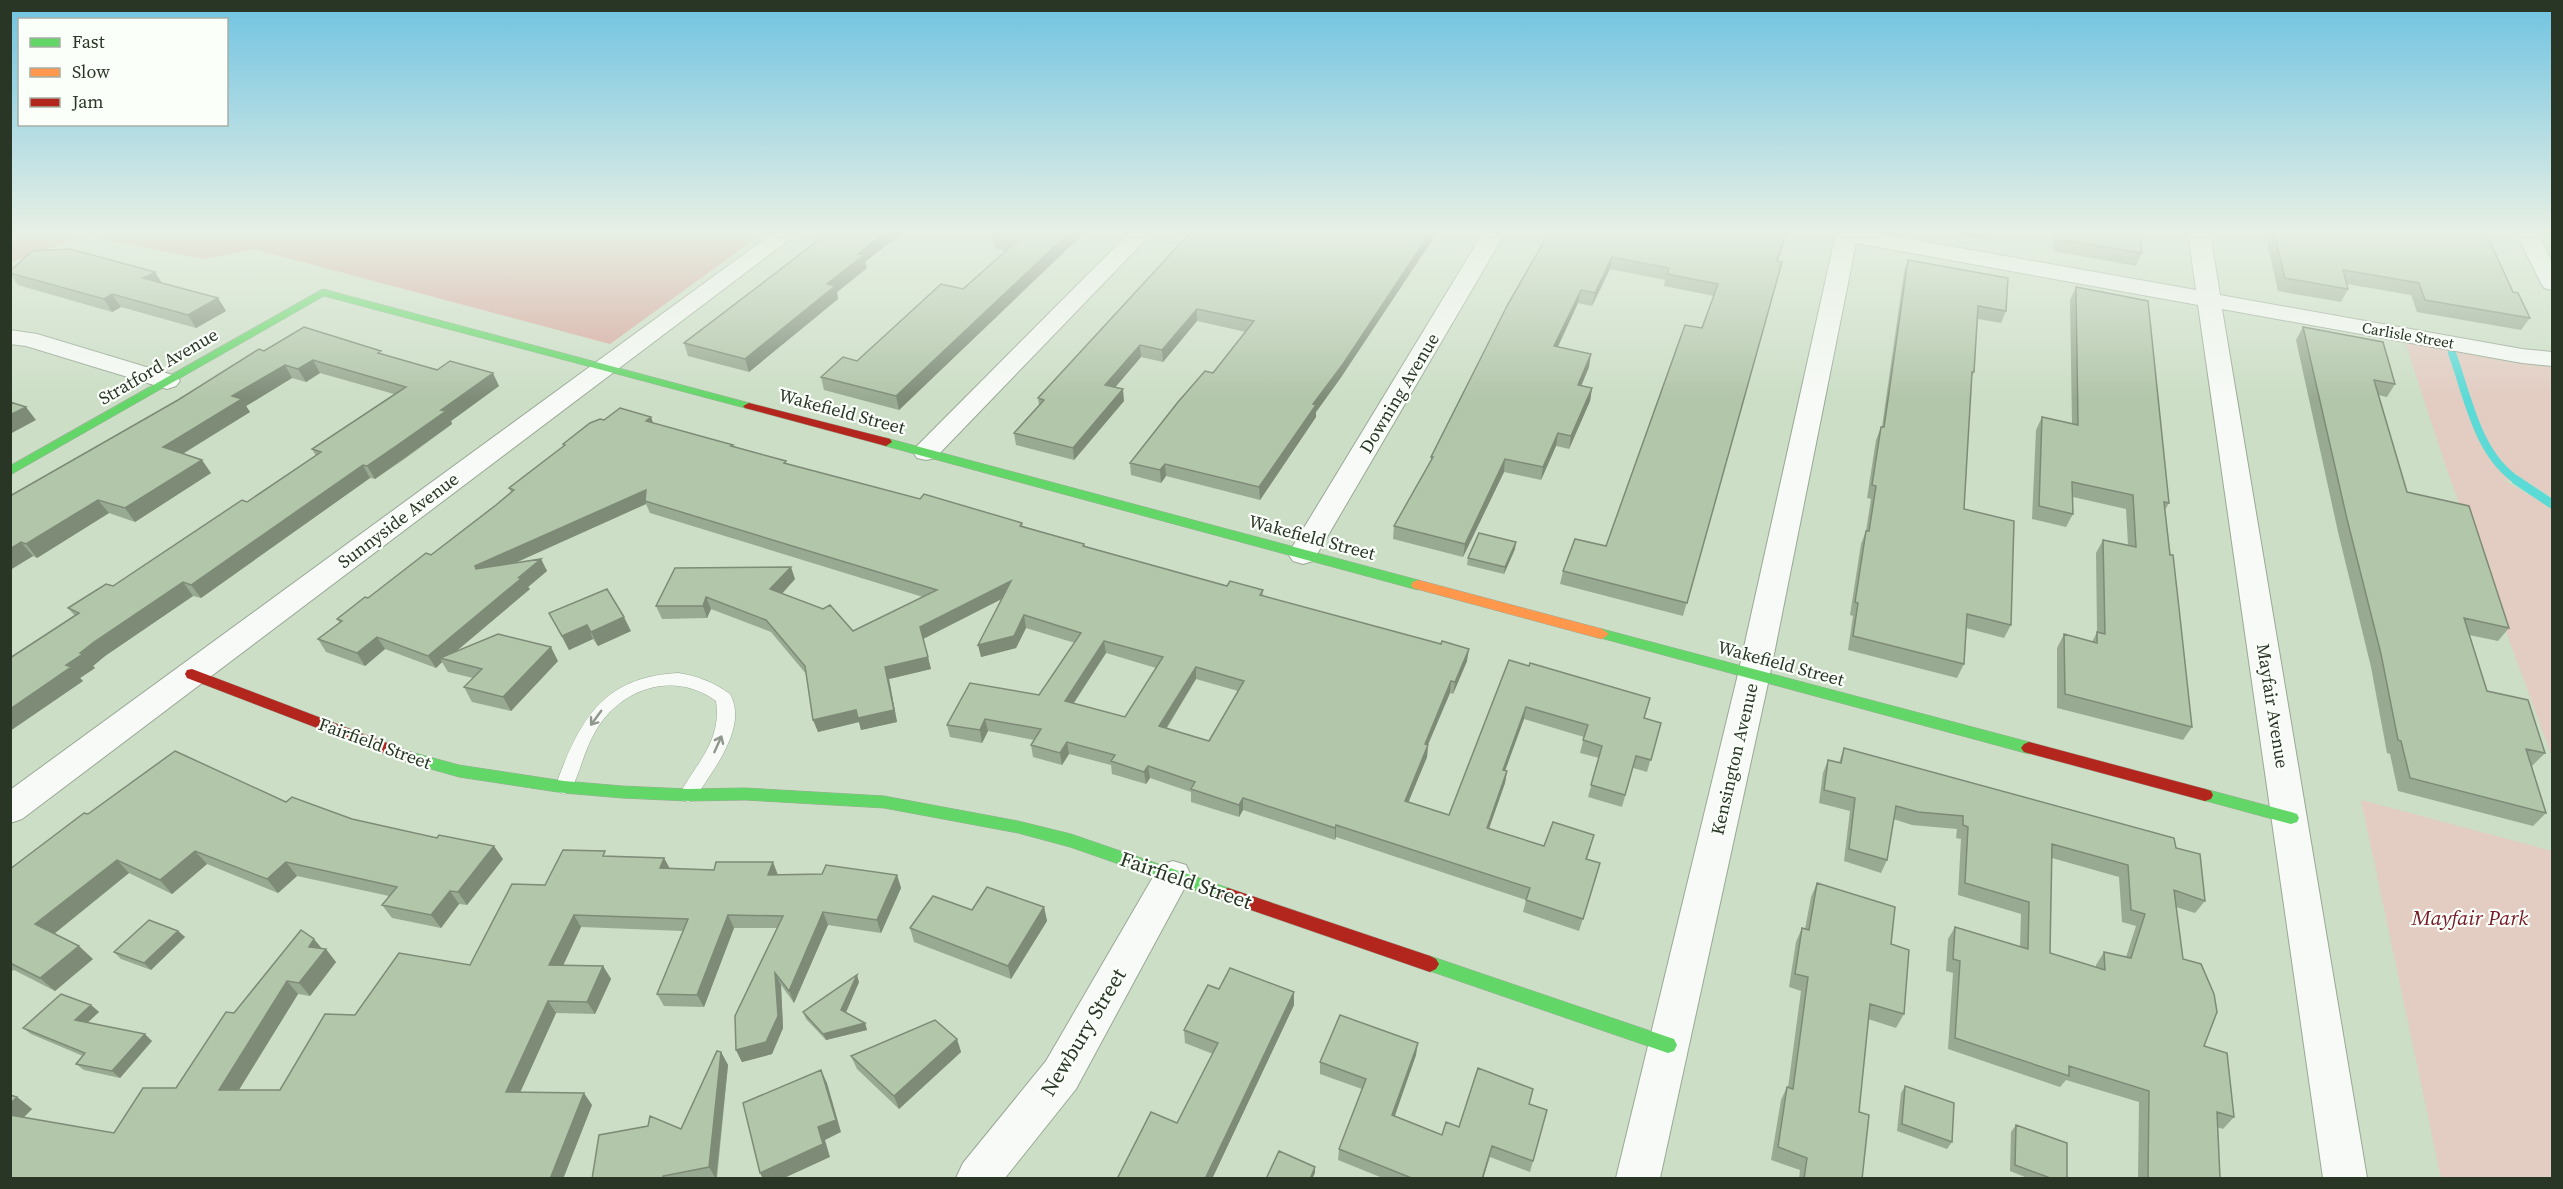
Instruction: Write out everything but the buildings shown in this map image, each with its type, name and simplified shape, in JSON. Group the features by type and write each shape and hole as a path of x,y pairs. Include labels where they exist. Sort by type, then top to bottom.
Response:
{"street":[{"name":"Sunnyside Avenue","path":"10,808 711,288"},
{"path":"926,452 1087,288"},
{"name":"Downing Avenue","path":"1304,554 1461,288"},
{"name":"Kensington Avenue","path":"1638,1179 1754,674 1833,288"},
{"name":"Carlisle Street","path":"2146,288 2522,356 2553,359"},
{"name":"Mayfair Avenue","path":"2208,288 2345,1179"},
{"name":"Wakefield Street","path":"323,291 2291,818"},
{"name":"Stratford Avenue","path":"10,471 323,291"},
{"path":"10,337 28,339 167,381"},
{"name":"Fairfield Street","path":"192,674 404,756 459,771 564,787 688,795 745,794 894,804 1018,827 1071,841 1668,1044"},
{"name":"Newbury Street","path":"978,1179 1061,1075 1173,876"}],"lane":[{"path":"564,787 575,756 600,712 620,694 644,684 674,678 695,681 714,688 724,698 727,718 712,757 688,795"}],"green space":[{"path":"2405,342 2509,362 2552,367 2552,498 2531,484 2503,480 2552,508 2552,757 2446,467"},
{"name":"Mayfair Park","path":"2361,800 2552,851 2552,1178 2441,1178"}],"shaded area":[{"path":"402,288 687,288 610,344"}],"waterway":[{"path":"2452,353 2483,440 2504,470 2518,481"},
{"path":"2516,480 2552,504"}],"traffic: fast":[{"path":"10,471 323,292 749,406"},
{"path":"886,442 1418,585"},
{"path":"1602,634 2029,748"},
{"path":"411,758 459,771 564,787 622,792 688,795 745,794 884,802 1018,827 1071,841 1228,895"},
{"path":"2205,795 2291,818"},
{"path":"1430,964 1668,1045"}],"traffic: slow":[{"path":"1418,585 1602,634"}],"traffic: jam":[{"path":"749,406 886,442"},
{"path":"192,674 411,758"},
{"path":"2029,748 2205,795"},
{"path":"1228,895 1430,964"}]}
